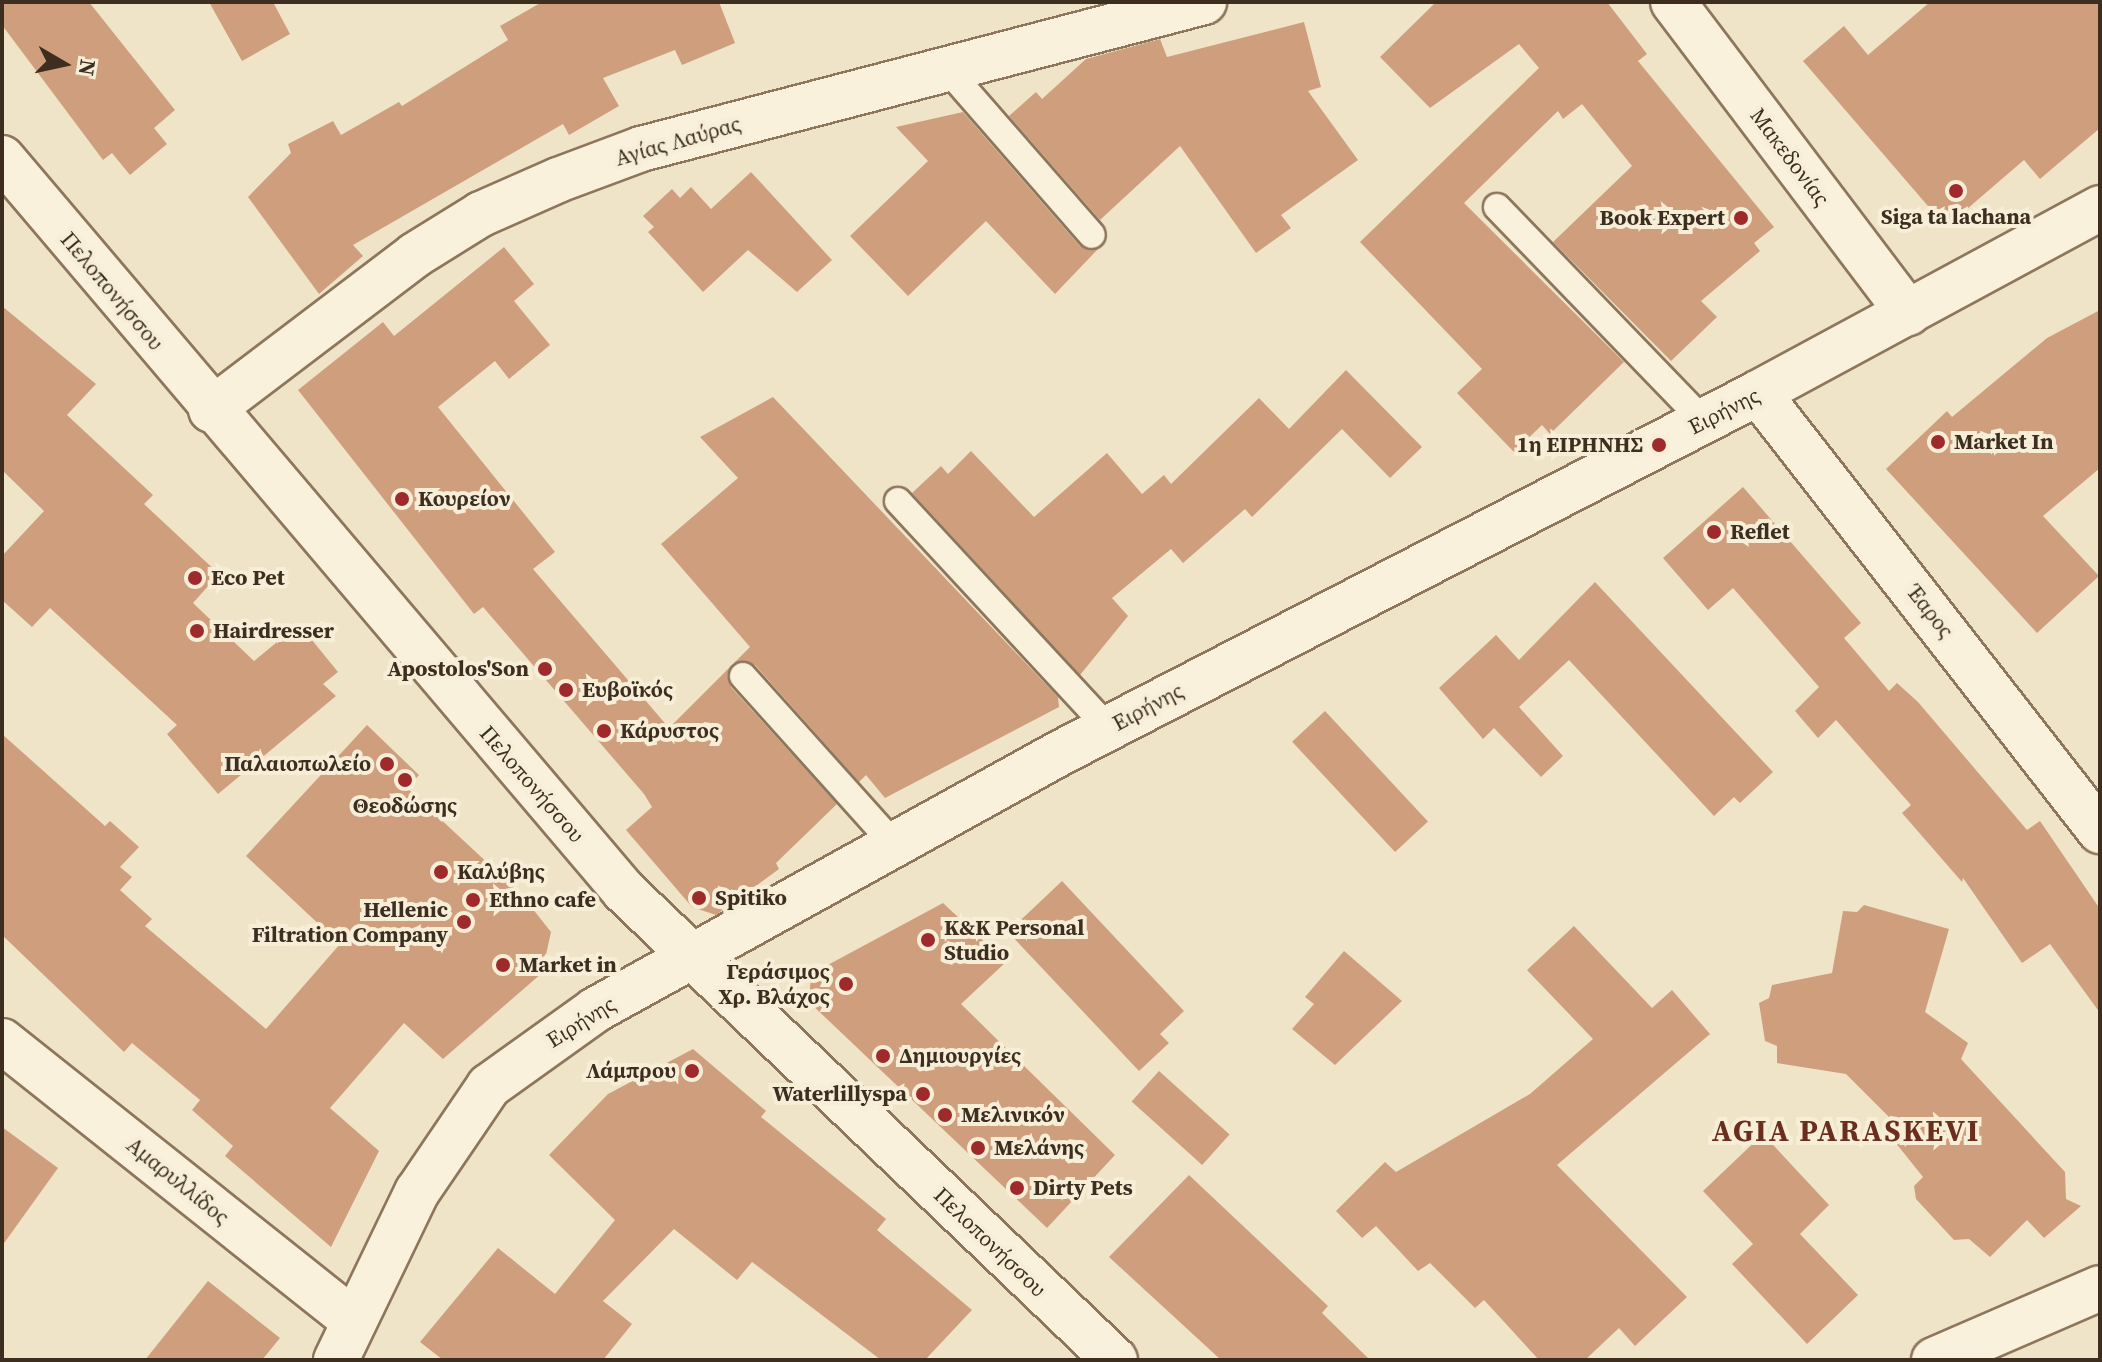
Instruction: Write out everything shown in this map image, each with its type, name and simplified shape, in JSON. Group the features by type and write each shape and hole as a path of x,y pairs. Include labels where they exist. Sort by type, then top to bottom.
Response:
{"street":[{"name":"Αγίας Λαύρας","path":"211,410 415,255 481,214 641,149 1204,2"},
{"name":"Μακεδονίας","path":"1673,2 1908,313"},
{"name":"Πελοπονήσσου","path":"2,158 211,410 624,891 1115,1360"},
{"name":"Ειρήνης","path":"336,1360 417,1192 489,1086 595,1010 694,959 893,843 1108,728 1758,393 2100,208"},
{"name":"Έαρος","path":"1758,393 2100,831"},
{"name":"Αμαρυλλίδος","path":"2,1041 354,1321"},
{"path":"1934,1360 2100,1288"}],"lane":[{"path":"947,69 1092,235"},
{"path":"1497,207 1704,421"},
{"path":"898,501 1108,728"},
{"path":"743,676 893,843"}],"building":[{"path":"2,2 89,2 175,110 154,128 167,144 130,175 112,153 103,160 2,25"},
{"path":"209,2 273,2 290,34 242,61"},
{"path":"542,2 719,2 735,43 682,65 675,50 603,78 619,106 569,135 563,124 353,245 363,256 319,294 248,197 291,153 288,144 333,121 341,135 399,102 402,106 508,40 500,26"},
{"path":"1436,2 1607,2 1647,54 1638,61 1774,227 1754,243 1760,251 1701,301 1717,317 1671,361 1553,242 1632,166 1582,104 1563,119 1558,111 1464,203 1624,362 1550,434 1542,425 1514,452 1457,393 1482,369 1360,242 1539,68 1519,44 1430,108 1380,57"},
{"path":"1930,2 2100,2 2100,128 2040,179 2024,160 1946,227 1803,61 1844,26 1868,55"},
{"path":"1304,22 1321,87 1308,91 1358,160 1281,215 1291,228 1256,253 1180,146 1100,220 1009,116 1036,92 1042,99 1086,59 1160,39 1167,57"},
{"path":"963,112 1080,246 1098,249 1055,294 986,221 908,296 850,236 928,161 896,127"},
{"path":"751,172 832,260 797,292 748,250 703,292 648,232 654,227 643,216 672,189 680,198 691,187 711,209"},
{"path":"504,247 534,284 514,301 550,345 509,379 495,361 438,407 555,552 533,569 669,728 731,666 731,687 837,804 776,863 779,869 716,915 692,907 626,830 652,807 644,794 483,607 474,614 298,390 383,322 394,336"},
{"path":"2,306 96,384 67,415 153,495 144,504 219,574 193,603 254,661 299,624 338,672 323,684 336,696 218,794 167,734 177,725 50,608 32,627 2,600 2,556 44,511 2,470"},
{"path":"2100,310 2100,468 2043,516 2099,576 2037,633 1886,469 1947,411 1952,417 2047,338"},
{"path":"1346,370 1422,447 1390,478 1342,429 1252,517 1245,509 1183,563 1171,549 1112,598 1128,616 1080,675 912,493 941,466 948,474 971,451 1034,517 1107,453 1142,494 1164,475 1171,484 1259,398 1289,429"},
{"path":"773,397 1058,697 1059,707 885,798 866,775 859,782 755,665 734,663 750,647 661,544 738,478 700,437"},
{"path":"1743,487 1861,623 1844,638 1889,691 1897,683 1918,702 2027,830 2040,821 2100,909 2100,1013 2050,944 2022,963 1963,878 1962,882 1902,813 1911,805 1836,720 1818,738 1795,711 1819,687 1733,588 1708,610 1663,558"},
{"path":"1595,582 1773,772 1740,803 1734,797 1714,816 1569,660 1519,707 1563,756 1541,777 1494,728 1483,739 1439,688 1496,635 1519,660"},
{"path":"1325,711 1428,821 1395,852 1292,742"},
{"path":"367,725 419,775 407,788 521,894 551,932 542,973 443,1059 404,1023 330,1108 379,1151 331,1247 225,1156 233,1146 192,1110 200,1100 132,1043 124,1052 2,935 2,734 105,826 110,821 139,847 120,867 132,877 120,890 152,919 145,926 266,1029 340,944 246,856"},
{"path":"1062,881 1184,1011 1160,1034 1169,1043 1139,1071 1008,932"},
{"path":"943,903 1006,962 961,1004 1115,1155 1047,1228 809,1002 811,974"},
{"path":"1864,905 1949,929 1925,1012 1968,1043 1961,1059 2065,1172 2066,1199 2081,1206 2044,1238 2027,1220 1990,1257 1969,1239 1954,1240 1916,1199 1914,1186 1923,1177 1891,1137 1892,1120 1846,1074 1777,1063 1777,1046 1765,1041 1759,1003 1769,998 1772,985 1832,973 1843,911 1857,912"},
{"path":"1574,926 1652,1008 1672,990 1710,1034 1557,1165 1687,1297 1635,1346 1619,1328 1585,1360 1539,1360 1484,1300 1475,1308 1430,1263 1418,1271 1376,1226 1362,1238 1336,1211 1385,1162 1396,1172 1530,1094 1593,1039 1527,970"},
{"path":"1344,951 1402,1001 1335,1065 1292,1029 1314,1004 1305,997"},
{"path":"693,1049 766,1111 761,1117 886,1219 877,1230 972,1310 925,1360 881,1360 752,1262 737,1280 674,1229 603,1301 632,1324 603,1360 443,1360 420,1342 498,1248 555,1294 615,1220 549,1155 608,1094"},
{"path":"1159,1071 1230,1135 1202,1165 1132,1101"},
{"path":"2,1127 58,1168 2,1246"},
{"path":"1763,1134 1829,1205 1800,1234 1858,1295 1807,1344 1732,1264 1753,1244 1703,1191"},
{"path":"1189,1175 1328,1306 1322,1313 1370,1360 1221,1360 1109,1257"},
{"path":"208,1281 280,1338 262,1360 145,1360"}],"place":[{"name":"Siga ta lachana","path":"1956,191"},
{"name":"Book Expert","path":"1741,218"},
{"name":"Market In","path":"1938,442"},
{"name":"1η ΕΙΡΗΝΗΣ","path":"1659,445"},
{"name":"Κουρείον","path":"402,499"},
{"name":"Reflet","path":"1714,532"},
{"name":"Eco Pet","path":"195,578"},
{"name":"Hairdresser","path":"197,631"},
{"name":"Apostolos'Son","path":"545,669"},
{"name":"Ευβοϊκός","path":"566,690"},
{"name":"Κάρυστος","path":"604,731"},
{"name":"Παλαιοπωλείο","path":"387,764"},
{"name":"Θεοδώσης","path":"405,780"},
{"name":"Καλύβης","path":"441,872"},
{"name":"Spitiko","path":"699,898"},
{"name":"Ethno cafe","path":"473,900"},
{"name":"Hellenic Filtration Company","path":"464,922"},
{"name":"K&K Personal Studio","path":"928,940"},
{"name":"Market in","path":"503,965"},
{"name":"Γεράσιμος Χρ. Βλάχος","path":"846,984"},
{"name":"Δημιουργίες","path":"883,1056"},
{"name":"Λάμπρου","path":"692,1071"},
{"name":"Waterlillyspa","path":"923,1094"},
{"name":"Μελινικόν","path":"945,1115"},
{"name":"Μελάνης","path":"978,1148"},
{"name":"Dirty Pets","path":"1017,1188"}],"district":[{"name":"AGIA PARASKEVI","path":"1846,1131"}]}
